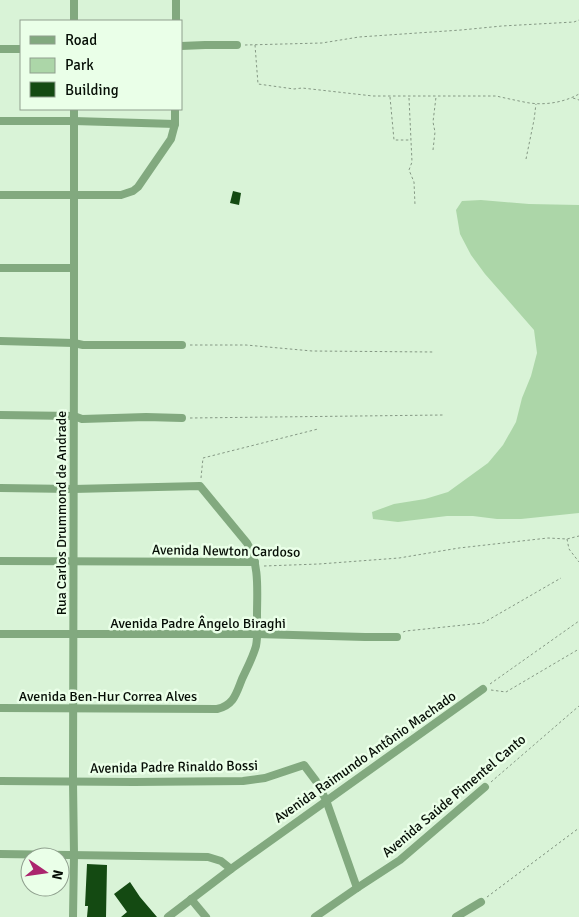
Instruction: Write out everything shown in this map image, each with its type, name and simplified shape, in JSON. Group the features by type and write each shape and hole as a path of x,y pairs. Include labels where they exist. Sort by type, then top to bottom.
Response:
{"street":[{"path":"74,0 74,20"},
{"path":"176,0 176,20"},
{"path":"182,46 237,45"},
{"path":"0,49 20,49"},
{"name":"Rua Carlos Drummond de Andrade","path":"73,917 74,110"},
{"path":"0,195 121,195 133,192 169,142 175,124 175,110"},
{"path":"0,121 175,124"},
{"path":"0,268 74,268"},
{"path":"0,342 74,342 83,345 182,345"},
{"path":"0,415 74,416 82,419 182,418"},
{"path":"0,488 74,489 200,486 251,549 257,576 257,634"},
{"name":"Avenida Newton Cardoso","path":"0,561 255,562"},
{"name":"Avenida Padre Ângelo Biraghi","path":"0,634 257,634 397,637"},
{"name":"Avenida Ben-Hur Correa Alves","path":"0,708 225,708 230,704 236,693 256,645 257,634"},
{"name":"Avenida Raimundo Antônio Machado","path":"168,917 326,800 483,689"},
{"name":"Avenida Padre Rinaldo Bossi","path":"0,781 243,781 265,778 303,765 306,766 316,781 326,800"},
{"name":"Avenida Saúde Pimentel Canto","path":"315,917 400,860 484,787"},
{"path":"326,800 358,888"},
{"path":"0,854 208,857 221,861 231,869"},
{"path":"191,899 206,917"},
{"path":"456,917 481,902"}],"path":[{"path":"237,45 322,43 359,37 574,22 579,20"},
{"path":"255,45 258,84 373,96 496,96 536,103 568,100 579,94"},
{"path":"390,96 394,140 411,140"},
{"path":"433,150 435,132 433,122 436,96"},
{"path":"409,97 412,162 409,170 414,182 415,205"},
{"path":"572,98 579,100"},
{"path":"526,159 536,103"},
{"path":"182,345 246,346 312,351 434,352"},
{"path":"182,418 443,415"},
{"path":"200,486 203,458 318,429"},
{"name":"Avenida Newton Cardoso","path":"255,562 263,566 399,558 459,548 548,538 567,539 579,536"},
{"path":"567,539 569,549 579,562"},
{"path":"397,637 406,630 483,623 561,578"},
{"path":"483,689 579,621"},
{"path":"483,689 506,692 579,648"},
{"name":"Avenida Saúde Pimentel Canto","path":"484,787 579,706"},
{"path":"481,902 579,828"}],"green space":[{"path":"481,200 529,204 579,205 579,513 521,519 447,516 398,522 373,519 372,512 394,504 425,499 448,492 488,463 503,445 516,422 537,353 534,330 485,274 471,255 460,234 456,210 462,201"}],"building":[{"path":"233,191 241,193 239,205 230,203"},
{"path":"87,864 107,865 106,917 87,917 88,906 85,906"},
{"path":"130,882 157,917 121,917 127,912 114,894"}]}
